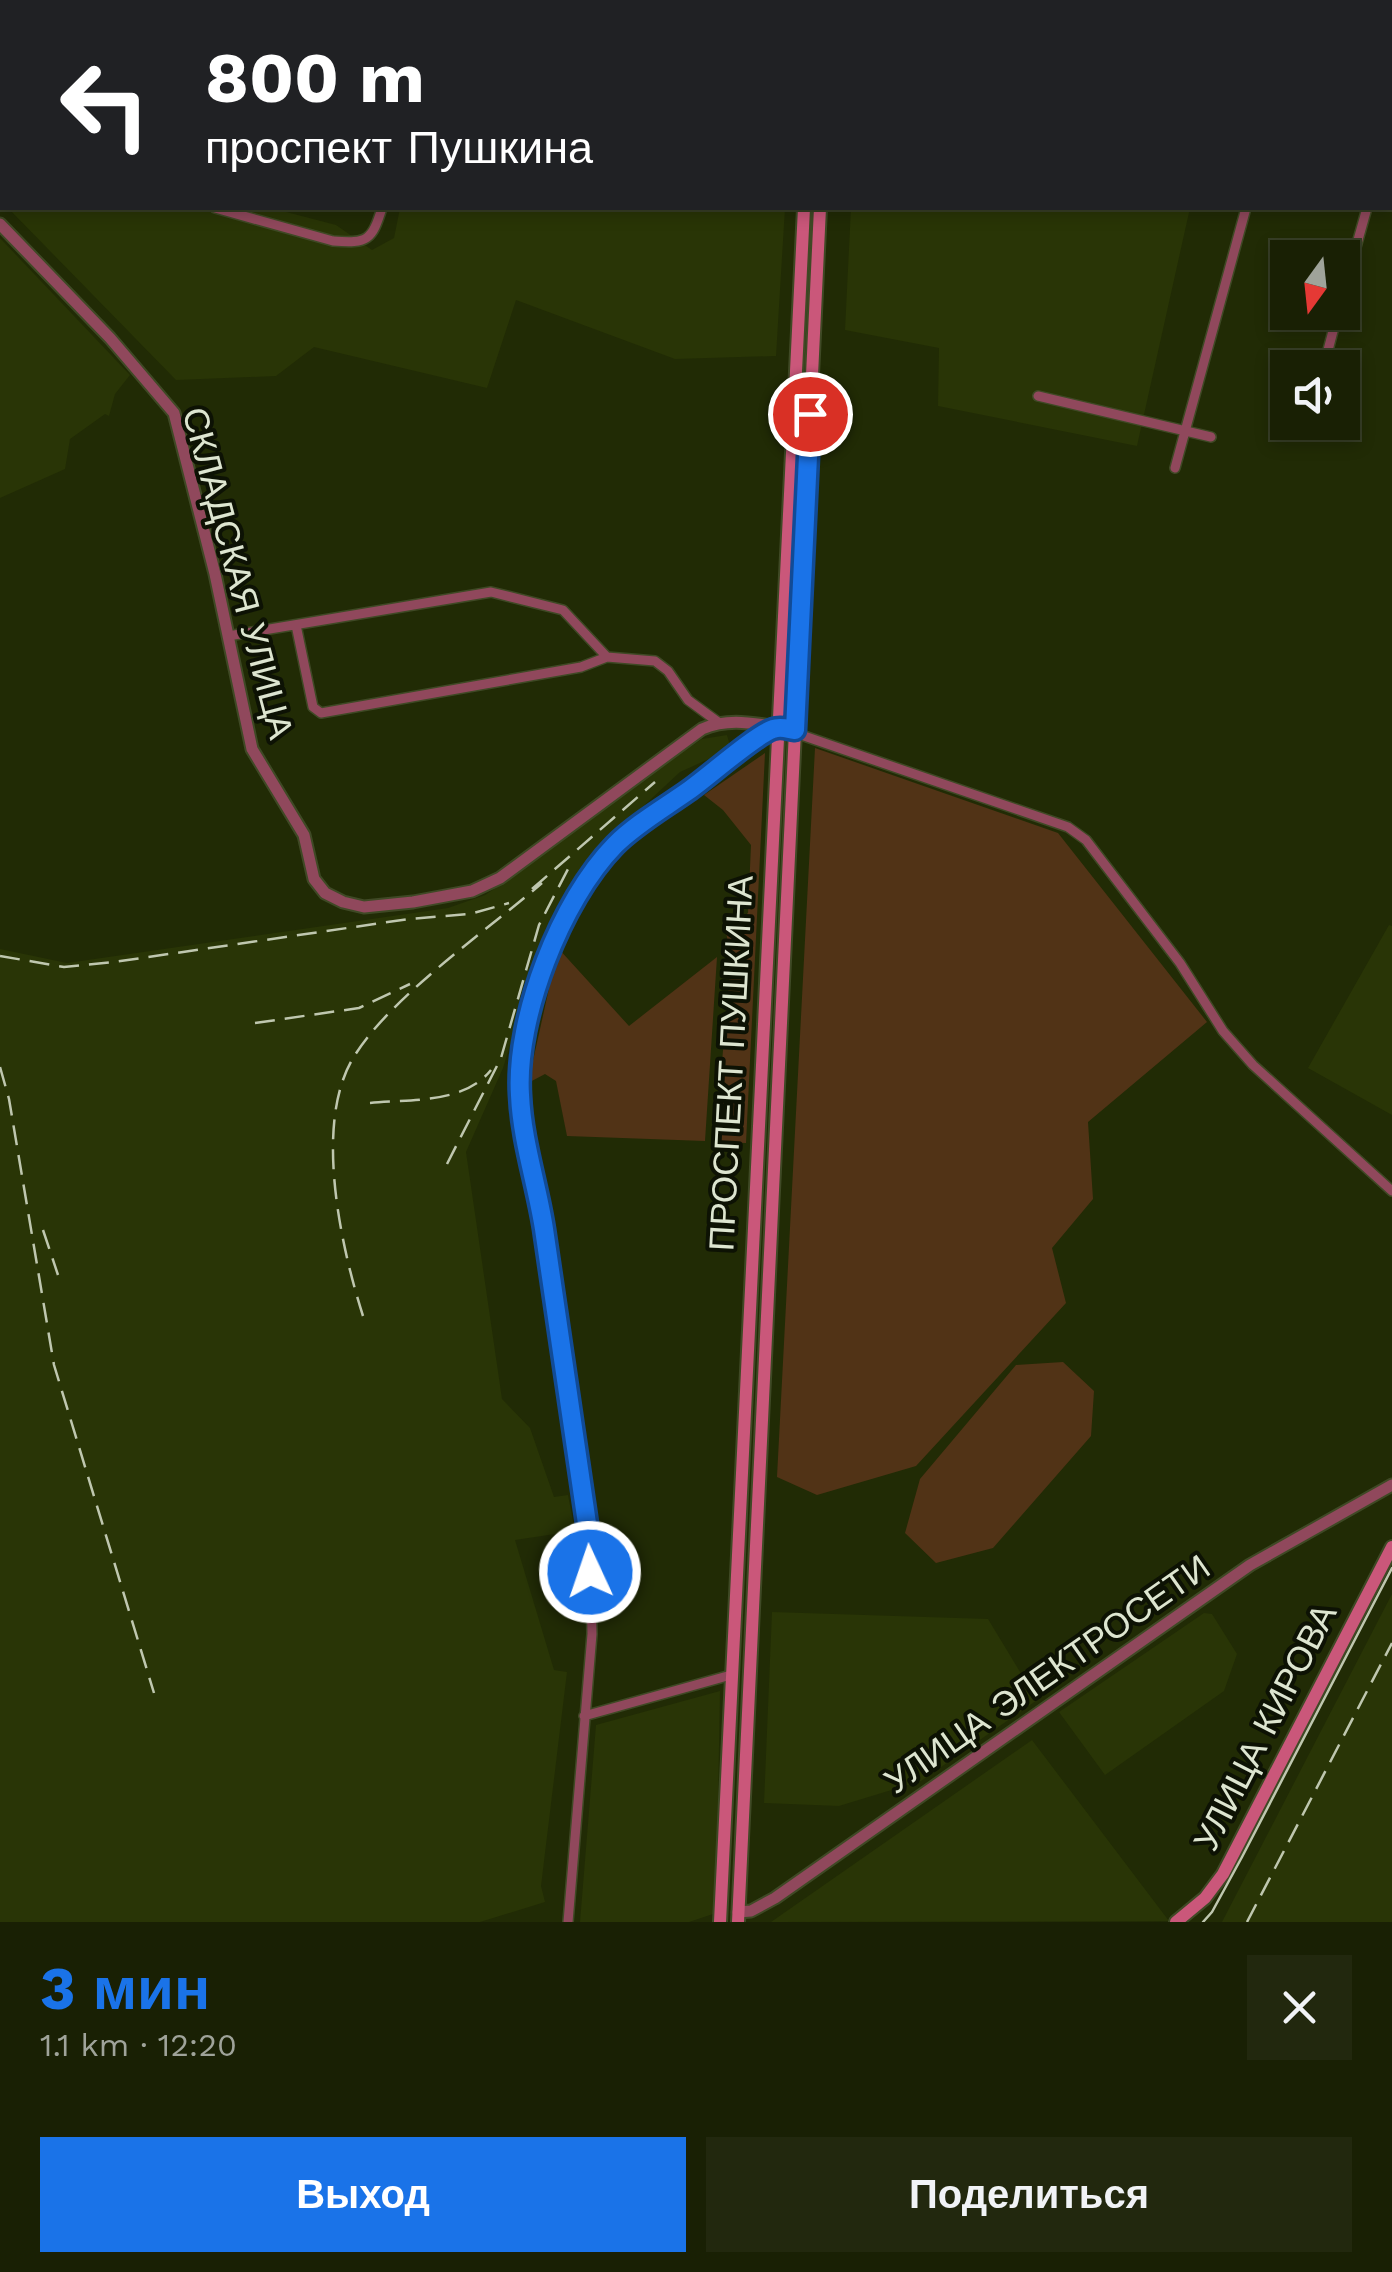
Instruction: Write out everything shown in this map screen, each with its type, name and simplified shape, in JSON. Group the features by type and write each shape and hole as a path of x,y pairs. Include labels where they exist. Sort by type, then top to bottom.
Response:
{"main road":[{"name":"ПРОСПЕКТ ПУШКИНА","path":"720,1922 804,210"},
{"name":"ПРОСПЕКТ ПУШКИНА","path":"738,1917 820,210"},
{"path":"740,1473 760,1474"},
{"name":"УЛИЦА КИРОВА","path":"1176,1922 1205,1898 1223,1874 1392,1547"}],"street":[{"path":"222,210 333,241 353,242 371,236 381,210"},
{"path":"1175,468 1245,210"},
{"path":"1358,240 1366,210"},
{"name":"СКЛАДСКАЯ УЛИЦА","path":"0,224 110,338 174,414 252,750 304,836 314,879 325,892 364,907 472,891 500,878 702,728 718,722"},
{"path":"1038,396 1211,437"},
{"path":"228,636 490,592 562,610 607,657"},
{"path":"296,625 314,707 321,713 581,667 607,657 655,662 668,671 688,700 718,722 795,730 995,804 1056,822 1086,840 1180,963 1223,1031 1243,1054 1318,1128 1392,1191"},
{"path":"568,1922 592,1634 590,1544 544,1228 524,1129 520,1094 526,1037 548,950 600,861 649,818 778,727"},
{"name":"УЛИЦА ЭЛЕКТРОСЕТИ","path":"738,1917 775,1898 1250,1566 1392,1484"},
{"path":"584,1716 731,1675"}],"shaded area":[{"path":"10,210 279,210 336,225 372,250 394,238 400,210 785,210 776,356 675,359 516,300 487,388 314,347 276,376 176,380"},
{"path":"851,210 1190,210 1137,446 938,406 939,348 845,330"},
{"path":"0,238 130,375 115,394 109,416 105,414 70,439 65,469 0,498"},
{"path":"727,735 731,749 680,772 592,854 546,928 503,1068 466,1152 502,1399 530,1428 554,1497 568,1495 575,1531 515,1540 554,1670 567,1672 541,1886 545,1902 480,1922 0,1922 0,949 67,963 448,908 485,895 517,874 702,739"},
{"path":"815,748 1058,833 1207,1022 1088,1122 1093,1199 1052,1248 1066,1303 916,1466 817,1495 777,1477"},
{"path":"765,753 746,1143 715,1142 731,959 726,932 748,913 751,845 723,810 704,795"},
{"path":"1389,925 1392,926 1392,1115 1308,1068"},
{"path":"558,948 629,1026 717,957 705,1141 567,1136 556,1081 545,1074 528,1083"},
{"path":"1063,1362 1094,1391 1091,1436 993,1548 936,1563 905,1533 920,1479 1016,1365"},
{"path":"1392,1594 1392,1922 1222,1922"},
{"path":"772,1612 988,1619 1037,1700 921,1781 839,1806 764,1803"},
{"path":"1204,1613 1212,1614 1237,1654 1224,1691 1105,1775 1059,1712"},
{"path":"720,1691 716,1913 689,1922 580,1922 596,1725"},
{"path":"1032,1740 1169,1921 771,1922"}],"tram line":[{"path":"1203,1922 1242,1857 1392,1568"}],"railway":[{"path":"532,889 655,782"},
{"path":"447,1164 501,1058 539,925 568,869"},
{"path":"363,1316 340,1222 333,1152 341,1087 352,1060 388,1014 413,990 542,883"},
{"path":"0,956 64,967 114,962 409,919 470,914 509,903"},
{"path":"255,1023 359,1008 410,984"},
{"path":"0,1067 9,1099 54,1365 154,1693"},
{"path":"370,1103 451,1094 480,1081 491,1070"},
{"path":"43,1230 58,1275"},
{"path":"1247,1922 1392,1643"}],"route":[{"path":"590,1572 590,1544 566,1370 524,1129 520,1073 526,1037 548,950 600,861 618,842 764,734 778,727 795,730 810,414"}]}
